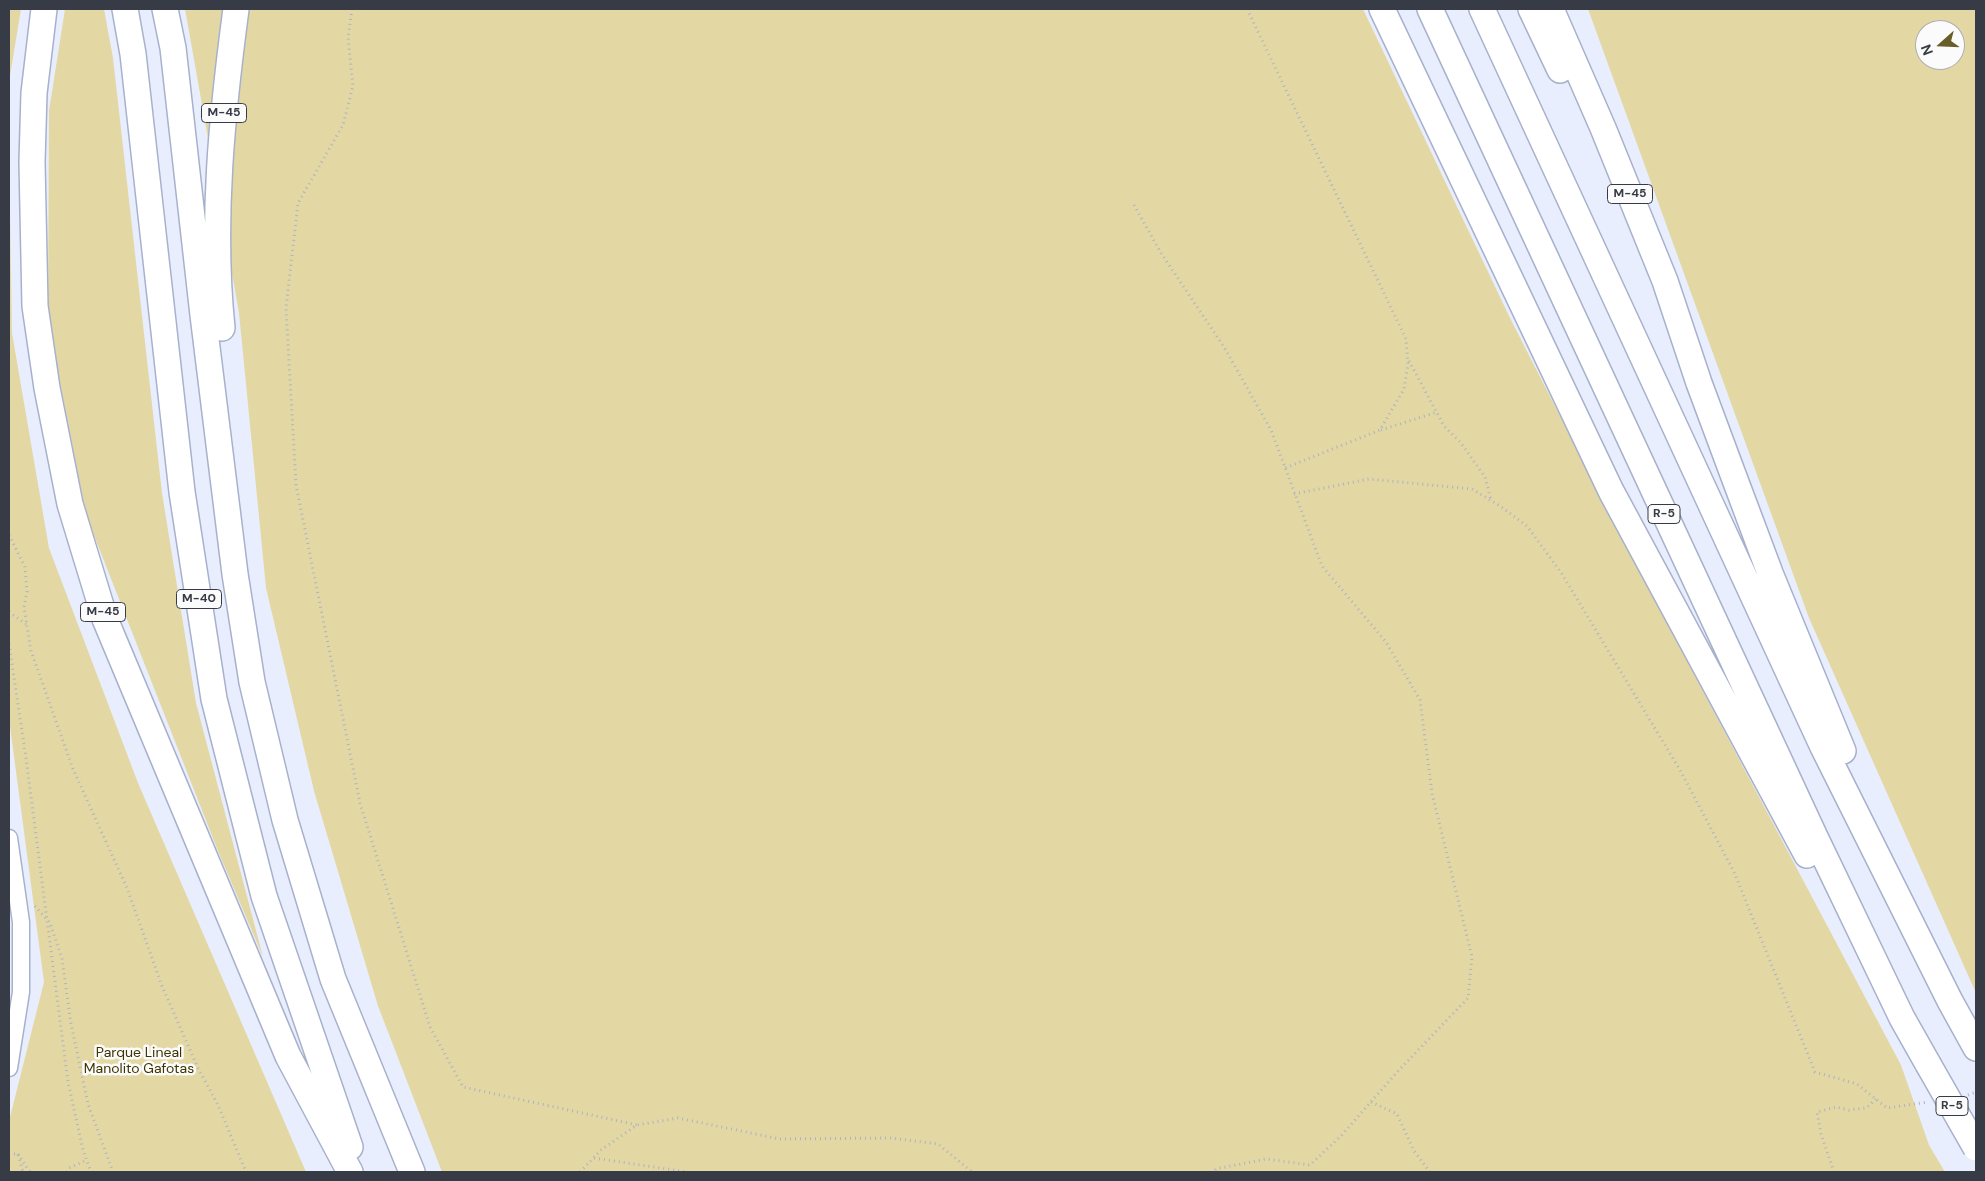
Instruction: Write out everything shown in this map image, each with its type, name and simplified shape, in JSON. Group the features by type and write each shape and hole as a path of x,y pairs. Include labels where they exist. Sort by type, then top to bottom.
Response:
{"highway":[{"name":"M-45","path":"44,9 34,93 32,162 35,306 46,388 70,504 105,619 288,1056 350,1172"},
{"name":"M-40","path":"125,9 133,54 182,492 214,699 264,896 357,1172"},
{"name":"M-40","path":"165,9 173,48 235,574 252,682 288,830 333,979 412,1172"},
{"name":"M-45","path":"235,574 240,517 218,295 218,219 225,94 236,9"},
{"path":"1382,9 1611,491 1850,936 1902,1018"},
{"name":"R-5","path":"1430,9 1706,604 1902,1018 1976,1148"},
{"path":"1482,9 1823,748 1950,1000 1974,1043"},
{"path":"1531,9 1562,74 1699,383 1770,572 1835,734 1897,872 1937,953 1950,1000"},
{"name":"M-45","path":"1551,9 1603,128 1666,282 1699,383"}],"street":[{"path":"9,838 20,922 21,992 9,1068"}],"path":[{"path":"352,9 348,38 353,86 344,125 298,203 286,308 296,484 360,803 430,1027 463,1087 637,1125 678,1118 780,1139 891,1138 938,1144 972,1172"},
{"path":"1247,9 1406,339 1407,357 1404,389 1380,430"},
{"path":"1134,205 1161,254 1224,347 1271,430 1322,566 1386,642 1420,700 1432,793 1472,958 1468,998 1398,1070 1341,1136 1310,1165 1266,1159 1216,1169 1213,1172"},
{"path":"1407,357 1444,426 1461,442 1485,478 1491,500"},
{"path":"1284,468 1380,430 1437,412"},
{"path":"1294,494 1369,478 1472,490 1491,500 1527,526 1562,574 1680,770 1734,872 1815,1072 1857,1084 1887,1108 1934,1102"},
{"path":"9,535 24,567 26,592 24,607 31,651 73,769 127,888 162,986 198,1068 218,1105 246,1172"},
{"path":"9,612 26,624"},
{"path":"9,644 68,1082 83,1150 91,1172"},
{"path":"15,884 50,923 62,959 71,1024 88,1104 113,1172"},
{"path":"1962,1098 1976,1092"},
{"path":"1834,1172 1821,1134 1817,1112 1836,1106 1849,1110 1866,1108 1876,1099"},
{"path":"1371,1102 1397,1114 1414,1151 1430,1172"},
{"path":"580,1172 601,1150 637,1125"},
{"path":"9,1154 21,1156 30,1172"},
{"path":"18,1154 23,1172"},
{"path":"594,1158 687,1172"},
{"path":"66,1172 87,1160"}],"green space":[{"path":"9,9 21,9 9,82"},
{"path":"65,9 104,9 113,58 162,493 196,703 263,957 218,851 86,515 48,321 49,111"},
{"path":"185,9 1363,9 1510,318 1634,561 1901,1065 1929,1145 1945,1172 442,1172 378,1006 314,791 266,588 239,313"},
{"path":"1588,9 1976,9 1976,993 1809,618"},
{"name":"Parque Lineal Manolito Gafotas","path":"9,151 12,333 49,548 138,783 306,1172 9,1172 9,1121 44,982 9,719"}]}
